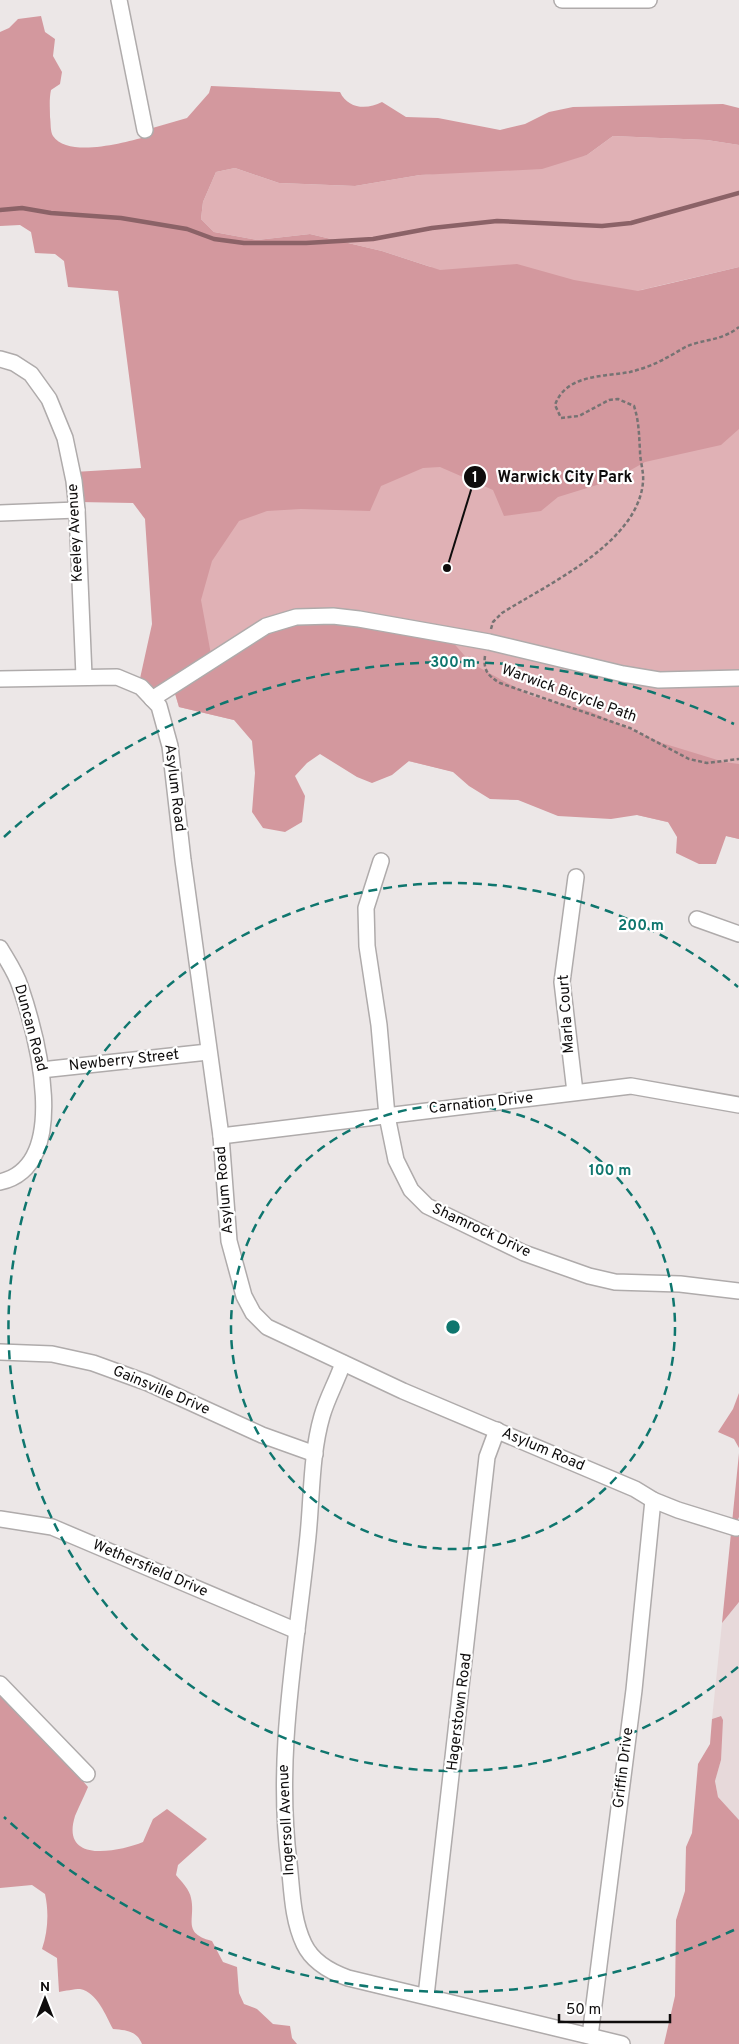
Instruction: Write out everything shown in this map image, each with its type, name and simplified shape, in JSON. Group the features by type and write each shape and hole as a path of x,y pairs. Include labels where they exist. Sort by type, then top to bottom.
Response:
{"street":[{"path":"119,0 145,130"},
{"path":"562,0 649,0"},
{"name":"Keeley Avenue","path":"0,359 14,363 31,374 49,399 65,438 74,481 77,510 84,676"},
{"path":"0,513 77,510"},
{"path":"152,699 266,626 296,617 333,616 358,619 489,642 623,674 659,680 739,678"},
{"name":"Asylum Road","path":"0,679 84,676 117,677 141,687 159,706 170,746 208,1052 221,1136 229,1241 244,1296 253,1313 267,1327 343,1363 635,1489 653,1500 736,1528"},
{"name":"Shamrock Drive","path":"381,861 366,908 367,946 379,1025 387,1116 396,1160 411,1190 427,1206 524,1253 589,1276 615,1282 680,1284 739,1291"},
{"name":"Marla Court","path":"574,1092 562,982 576,877"},
{"path":"697,919 739,934"},
{"name":"Duncan Road","path":"0,948 20,984 43,1079 42,1134 35,1156 24,1170 0,1182"},
{"name":"Newberry Street","path":"41,1070 208,1052"},
{"name":"Carnation Drive","path":"221,1136 631,1086 739,1105"},
{"name":"Gainsville Drive","path":"0,1352 52,1354 93,1363 148,1383 262,1435 315,1454"},
{"name":"Ingersoll Avenue","path":"343,1363 322,1416 315,1454 297,1631 284,1733 283,1789 286,1845 298,1929 308,1951 325,1967 336,1974 622,2044"},
{"name":"Hagerstown Road","path":"426,1996 487,1457 497,1430"},
{"name":"Griffin Drive","path":"590,2036 634,1690 653,1500"},
{"name":"Wethersfield Drive","path":"0,1519 52,1527 297,1631"},
{"path":"0,1684 87,1774"}],"path":[{"name":"Warwick Bicycle Path","path":"739,327 726,337 693,344 665,359 631,372 596,376 579,381 558,396 555,405 561,418 579,416 609,400 618,399 634,406 639,421 643,482 634,511 614,537 592,557 502,613 492,622 484,667 489,676 500,683 630,728 689,759 706,763 739,759"}],"shaded area":[{"path":"41,16 45,32 55,39 53,56 62,72 60,84 51,90 51,132 60,143 83,148 110,145 145,137 149,129 187,118 209,93 211,86 340,92 343,98 353,105 364,107 382,102 406,117 438,118 500,130 525,124 549,112 573,107 723,104 739,108 739,145 707,140 613,136 587,155 542,169 420,175 355,186 279,183 235,168 216,172 203,202 201,219 214,232 257,240 310,234 382,251 440,270 517,264 574,280 638,291 739,267 739,429 721,445 645,462 613,480 558,497 541,511 504,516 493,490 440,467 423,468 381,486 370,511 301,509 267,511 239,521 212,561 201,600 212,660 272,628 334,618 450,639 471,663 531,696 589,711 662,743 724,762 739,764 739,839 726,836 716,864 699,864 676,853 677,837 668,822 637,815 611,819 558,816 518,800 490,799 469,786 453,772 409,761 392,775 372,783 357,777 320,754 307,763 295,776 305,796 302,822 285,832 263,828 252,812 255,773 252,741 234,720 179,707 173,686 154,697 139,683 152,624 145,519 133,503 79,502 74,472 141,468 118,291 68,287 64,261 55,254 35,253 31,232 20,225 0,226 0,32 9,28 18,19"},
{"path":"613,136 707,140 739,145 739,267 641,290 739,269 739,839 179,707 167,668 131,256 431,267 382,251 310,234 257,240 214,232 201,219 203,202 216,172 235,168 279,183 355,186 420,175 481,170 587,155"},
{"path":"739,1393 739,1448 734,1439 718,1432 733,1409"},
{"path":"739,1453 739,1517 735,1527 739,1531 739,1602 722,1623"},
{"path":"739,1602 739,1820 718,1797 715,1780 721,1760 720,1716 712,1719 722,1623"},
{"path":"0,1685 88,1787 75,1816 73,1831 76,1842 83,1848 94,1851 107,1851 143,1842 153,1819 167,1809 207,1839 178,1865 176,1875 190,1895 193,1929 202,1938 212,1941 223,1962 237,1967 239,1993 244,2004 257,2009 273,2024 290,2026 292,2038 297,2044 142,2044 134,2034 113,2029 100,2005 86,1991 80,1989 59,1992 57,1958 42,1949 47,1921 45,1894 32,1885 0,1888"},
{"path":"721,1716 723,1720 721,1760 715,1781 718,1797 739,1820 739,2044 664,2044 675,1996 676,1920 685,1891 686,1847 692,1833 698,1764 710,1744 712,1719"}],"waterway":[{"path":"0,210 22,208 51,213 121,218 187,229 214,239 244,243 306,243 373,239 432,228 497,221 602,226 631,223 739,193"}],"place":[{"name":"Warwick City Park","path":"447,568"}]}
